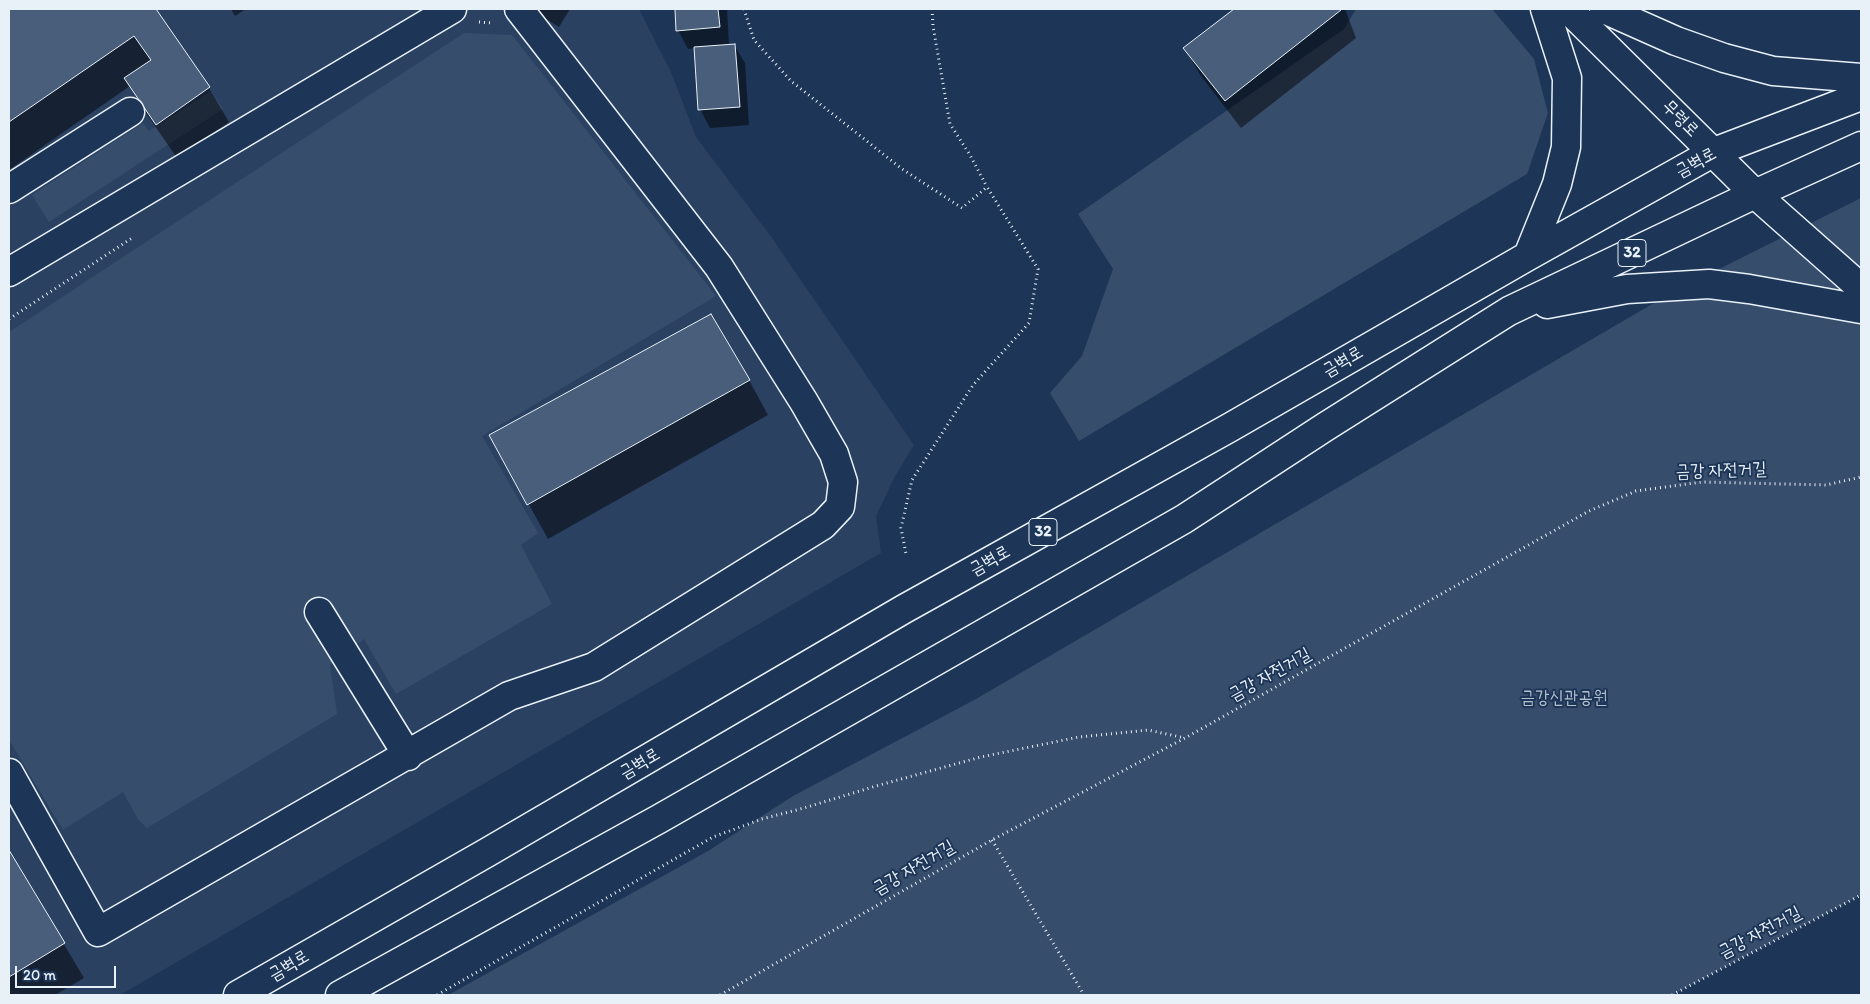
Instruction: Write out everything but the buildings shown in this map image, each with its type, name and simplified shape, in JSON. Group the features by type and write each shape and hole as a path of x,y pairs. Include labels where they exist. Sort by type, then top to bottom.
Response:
{"main road":[{"path":"1528,256 1557,184 1566,147 1567,78 1545,9"},
{"name":"무령로","path":"1568,9 1755,194 1861,288"},
{"path":"1604,9 1676,41 1724,58 1773,71 1861,78"},
{"path":"9,272 462,15"},
{"path":"9,773 98,932 408,756 509,696 594,667 823,525 840,507 843,482 834,454 719,267 509,16"},
{"name":"금벽로","path":"238,995 488,852 904,609 1229,428 1528,256 1714,152 1861,96"},
{"path":"9,189 130,112"},
{"name":"32","path":"340,995 659,819 1184,519 1509,311 1755,194 1861,146"},
{"path":"1509,311 1627,289 1709,284 1749,289 1861,309"},
{"path":"319,612 408,756"}],"path":[{"path":"744,9 754,40 791,81 902,169 962,208 987,188"},
{"path":"906,554 901,528 912,480 973,385 1029,323 1038,269 987,188 970,155 950,124 932,26 932,9"},
{"path":"462,15 509,16"},
{"path":"9,319 137,235"},
{"name":"금강 자전거길","path":"720,995 992,840 1185,738 1589,511 1636,491 1702,482 1826,485 1861,477"},
{"path":"437,995 713,837 762,818 804,808 981,757 1079,737 1148,730 1185,738"},
{"path":"992,840 1084,995"},
{"name":"금강 자전거길","path":"1672,995 1861,896"}],"shaded area":[{"path":"9,9 639,9 671,72 696,137 772,238 914,445 894,478 876,516 881,553 120,995 9,995"}],"green space":[{"path":"1356,9 1492,9 1534,59 1548,113 1527,174 1079,441 1050,393 1082,356 1113,269 1078,214 1344,29"},
{"path":"464,33 512,35 716,296 482,436 538,533 521,545 552,604 396,694 364,639 330,665 337,714 147,828 138,819 123,792 63,830 9,740 9,332"},
{"path":"211,91 223,109 49,222 32,195 143,123 149,131"},
{"name":"금강신관공원","path":"1861,198 1861,895 1672,995 448,995 708,851 793,796 976,699 1671,293"}]}
